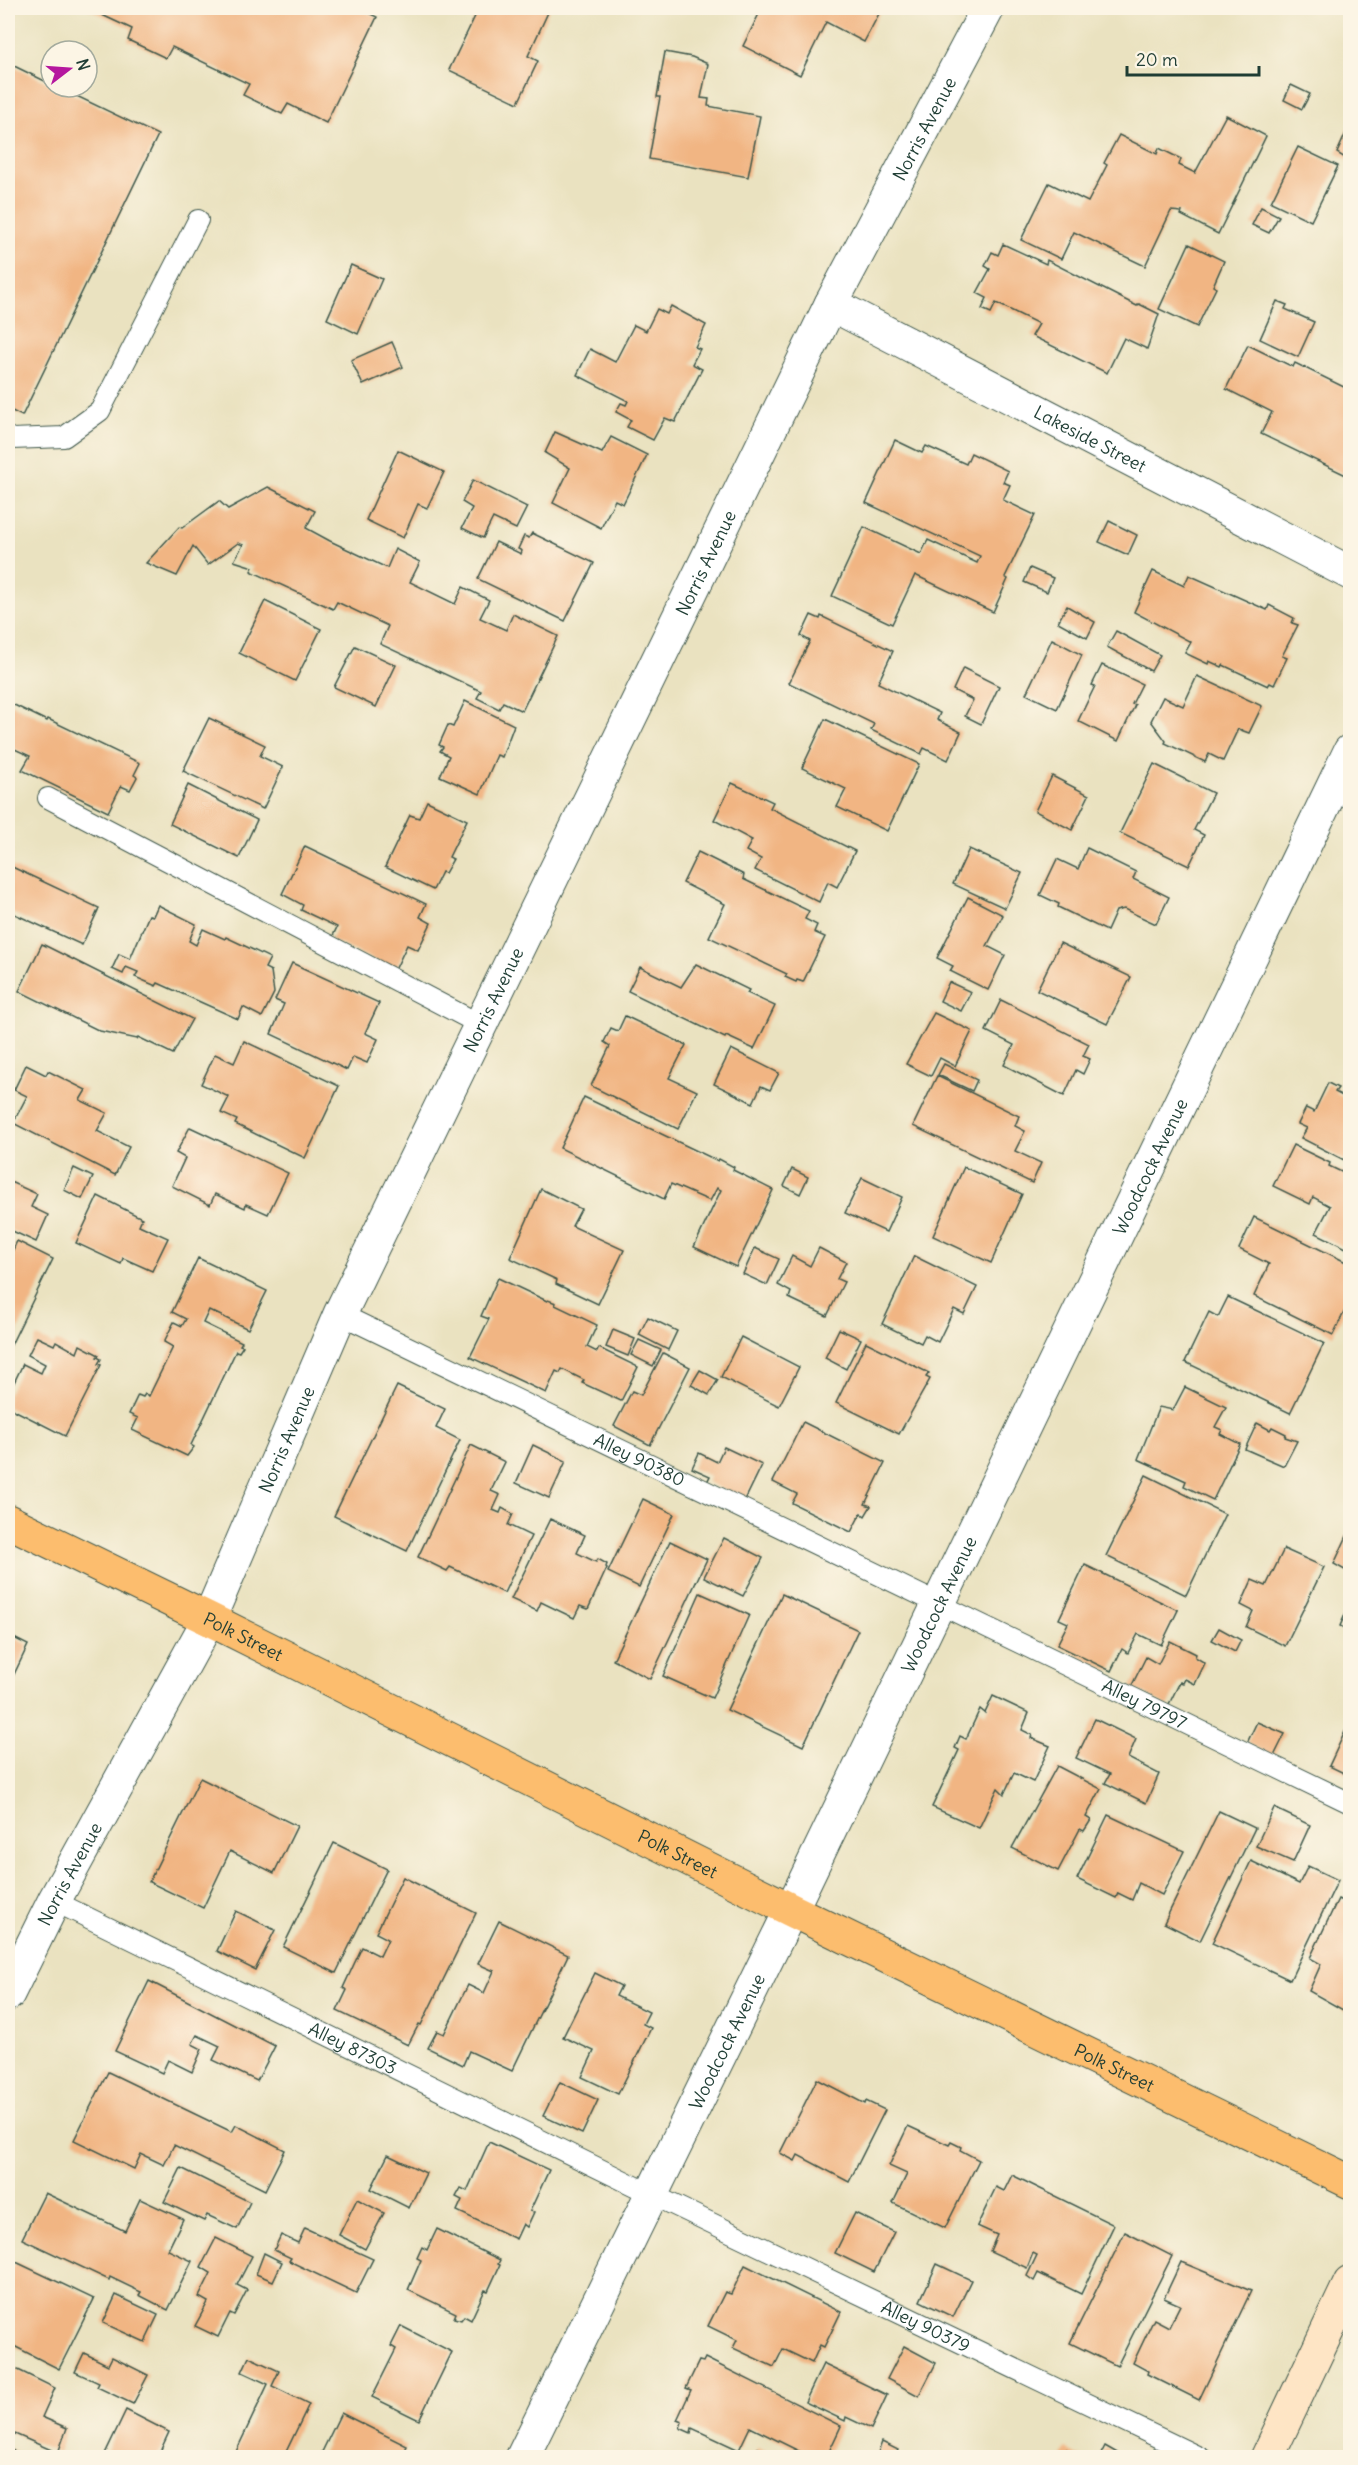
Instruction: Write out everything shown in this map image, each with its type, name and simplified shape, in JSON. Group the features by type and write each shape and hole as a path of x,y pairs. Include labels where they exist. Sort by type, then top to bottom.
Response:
{"main road":[{"name":"Polk Street","path":"8,1521 791,1910 1350,2182"}],"street":[{"name":"Norris Avenue","path":"8,1994 54,1900 208,1619 340,1314 831,304 988,8"},
{"name":"Lakeside Street","path":"831,304 1350,573"},
{"name":"Woodcock Avenue","path":"522,2457 791,1910 1350,751"},
{"path":"1268,2457 1350,2283"}],"lane":[{"path":"8,436 12,439 64,437 100,411 198,220"},
{"path":"48,798 481,1025"},
{"name":"Alley 90380","path":"340,1314 938,1605"},
{"name":"Alley 79797","path":"938,1605 1350,1803"},
{"name":"Alley 87303","path":"54,1900 651,2194"},
{"name":"Alley 90379","path":"651,2194 1201,2457"}],"building":[{"path":"87,8 358,8 377,17 326,123 288,104 282,114 243,95 249,84 172,47 166,58 128,40 132,29"},
{"path":"479,8 550,8 528,56 538,61 518,103 449,70"},
{"path":"762,8 882,8 864,42 826,22 800,75 743,46"},
{"path":"665,52 692,57 708,64 701,98 709,99 708,106 760,116 748,177 649,159"},
{"path":"8,63 39,78 39,99 83,99 158,135 22,416 8,409"},
{"path":"1291,85 1310,94 1302,109 1284,100"},
{"path":"1226,115 1266,136 1218,234 1181,215 1182,212 1171,211 1145,266 1074,232 1061,259 1021,240 1049,183 1088,202 1107,165 1104,163 1119,135 1157,154 1159,148 1181,159 1179,165 1195,173"},
{"path":"1350,124 1350,161 1337,153"},
{"path":"1298,147 1338,166 1311,221 1271,202"},
{"path":"1261,207 1279,216 1269,233 1252,225"},
{"path":"1003,244 1046,264 1047,260 1137,306 1139,304 1159,314 1147,349 1124,338 1107,373 1032,336 1039,324 996,303 991,313 982,309 987,298 977,293 990,269 985,266 992,252 998,255"},
{"path":"1189,244 1224,261 1213,286 1216,288 1197,327 1159,309"},
{"path":"351,265 382,279 358,334 327,319"},
{"path":"1277,301 1287,305 1285,309 1314,322 1298,357 1260,339"},
{"path":"671,306 706,325 695,347 700,349 692,364 702,369 675,422 665,418 653,440 627,427 631,420 616,412 621,403 626,405 628,401 577,375 590,349 615,362 634,325 646,331 657,309 667,314"},
{"path":"392,342 403,367 363,385 351,360"},
{"path":"1248,345 1293,367 1295,363 1350,390 1350,477 1261,434 1272,412 1226,389"},
{"path":"555,432 602,453 611,437 647,455 623,504 615,500 601,528 553,503 570,468 545,453"},
{"path":"895,440 922,453 926,446 966,464 971,453 1008,471 1003,482 1010,485 1003,500 1035,515 1005,577 1008,579 993,612 915,575 892,624 832,596 864,527 921,554 928,540 977,563 980,556 866,503"},
{"path":"398,450 444,472 427,508 418,504 403,538 366,520"},
{"path":"473,480 527,507 516,529 493,518 483,538 462,528 472,508 462,502"},
{"path":"268,487 315,511 306,528 330,541 387,568 395,549 420,562 410,582 455,604 463,587 489,600 480,618 506,630 513,614 558,636 522,711 503,702 499,709 477,698 481,691 380,644 388,626 337,602 333,609 251,571 253,567 234,561 243,545 238,543 208,565 193,546 177,576 146,563 179,527 182,528 219,501 228,509"},
{"path":"1109,521 1137,535 1128,555 1099,542"},
{"path":"532,533 594,563 565,621 478,579 496,542 521,554 522,551 518,549 524,536 529,538"},
{"path":"1030,568 1053,578 1047,592 1024,582"},
{"path":"1153,571 1184,586 1189,575 1267,610 1269,605 1294,618 1292,623 1298,625 1282,656 1287,658 1274,685 1270,683 1268,686 1223,665 1222,667 1209,661 1208,664 1185,653 1191,642 1134,612"},
{"path":"265,601 321,629 295,681 239,653"},
{"path":"1067,606 1095,622 1087,638 1058,622"},
{"path":"811,615 820,619 821,616 893,651 878,683 940,713 937,720 961,732 948,760 924,748 921,754 871,730 874,724 789,683 810,641 801,636"},
{"path":"1116,631 1160,655 1151,671 1107,647"},
{"path":"1052,639 1082,655 1057,709 1026,694"},
{"path":"355,646 396,665 376,707 334,687"},
{"path":"1102,665 1142,684 1118,741 1078,721 1095,686 1092,685"},
{"path":"963,668 999,686 981,724 965,716 973,700 953,690"},
{"path":"1197,676 1262,706 1249,733 1238,729 1223,761 1209,754 1205,762 1165,743 1166,741 1151,721 1163,697 1183,706"},
{"path":"465,701 514,725 502,757 497,755 480,794 440,776 449,756 440,751 443,747 439,745 448,725 453,727"},
{"path":"8,702 140,763 134,775 137,777 130,790 121,786 108,812 22,770 30,756 8,746"},
{"path":"209,718 265,745 260,756 283,767 263,809 183,771"},
{"path":"825,719 919,764 887,831 837,807 846,789 802,768"},
{"path":"1154,764 1213,793 1194,830 1204,835 1189,866 1120,833"},
{"path":"1052,776 1089,795 1072,830 1035,811"},
{"path":"732,783 773,802 770,808 855,851 837,887 828,882 819,902 755,870 761,859 746,851 752,840 714,820"},
{"path":"188,785 257,820 239,858 170,824"},
{"path":"427,801 467,820 449,857 453,859 445,873 442,872 433,890 385,867 410,815 419,818"},
{"path":"305,846 426,904 420,917 431,923 418,950 407,945 395,970 331,940 337,927 301,910 303,905 282,894"},
{"path":"1087,848 1136,872 1133,879 1169,897 1156,924 1124,909 1116,911 1107,931 1058,907 1059,904 1040,895 1057,859 1078,869"},
{"path":"969,849 1022,873 1005,908 953,884"},
{"path":"698,852 744,875 743,879 809,911 805,919 817,925 814,932 825,937 803,982 797,980 796,982 785,977 787,974 709,937 725,904 683,883"},
{"path":"8,865 99,908 82,945 8,911"},
{"path":"968,897 1003,915 987,946 1005,955 988,990 950,971 953,966 937,958"},
{"path":"158,905 196,924 189,941 196,945 203,929 270,958 265,968 271,971 274,993 262,1017 243,1007 238,1019 158,983 156,986 135,977 138,972 126,967 123,974 112,969 119,954 130,959 149,915 153,916"},
{"path":"1060,943 1131,977 1107,1024 1037,990"},
{"path":"42,944 192,1019 173,1054 138,1037 137,1039 100,1031 19,991"},
{"path":"292,963 379,1003 365,1033 378,1039 367,1063 353,1057 347,1070 271,1034 284,1004 275,1000"},
{"path":"696,964 749,990 747,993 775,1006 754,1049 726,1036 725,1038 628,991 640,967 681,987"},
{"path":"949,982 971,992 961,1011 940,1001"},
{"path":"1001,1000 1089,1044 1083,1056 1090,1059 1083,1074 1076,1070 1064,1096 1004,1065 1014,1045 986,1031"},
{"path":"934,1013 972,1031 955,1066 940,1058 931,1076 906,1064"},
{"path":"625,1016 686,1045 669,1078 697,1091 678,1129 591,1086 610,1046 604,1042 611,1028 618,1031"},
{"path":"1350,1040 1350,1060 1343,1056"},
{"path":"244,1041 339,1086 305,1158 235,1124 237,1120 221,1113 229,1097 201,1084 215,1054 234,1063"},
{"path":"731,1049 779,1073 770,1090 761,1086 753,1103 714,1084"},
{"path":"944,1064 977,1080 972,1091 938,1075"},
{"path":"26,1065 46,1075 48,1071 86,1090 80,1100 107,1113 97,1131 129,1147 115,1175 13,1123 27,1096 14,1090"},
{"path":"937,1076 1019,1116 1015,1126 1025,1131 1015,1151 1041,1163 1032,1183 913,1126"},
{"path":"1328,1083 1338,1088 1335,1092 1350,1100 1350,1163 1301,1138 1307,1128 1298,1124 1306,1108 1314,1112"},
{"path":"584,1097 718,1161 719,1159 734,1167 733,1170 773,1190 736,1267 694,1247 721,1190 717,1188 710,1201 671,1184 664,1199 560,1148"},
{"path":"190,1127 288,1173 268,1214 246,1204 245,1208 215,1194 210,1205 172,1186 185,1158 176,1153"},
{"path":"1293,1145 1330,1163 1329,1166 1350,1176 1350,1250 1316,1233 1330,1206 1313,1197 1310,1204 1273,1186"},
{"path":"964,1167 1022,1194 991,1263 933,1236"},
{"path":"74,1168 93,1177 82,1199 64,1190"},
{"path":"792,1169 808,1177 800,1194 784,1186"},
{"path":"862,1178 902,1197 886,1232 845,1213"},
{"path":"8,1181 37,1194 31,1207 48,1215 36,1242 8,1229"},
{"path":"541,1189 581,1209 572,1226 624,1250 598,1304 556,1284 557,1280 510,1258"},
{"path":"98,1196 142,1218 139,1225 168,1238 152,1271 123,1258 121,1264 76,1243"},
{"path":"1254,1217 1350,1264 1350,1300 1333,1335 1254,1296 1269,1264 1239,1249"},
{"path":"17,1241 53,1259 8,1351 8,1261"},
{"path":"755,1248 779,1259 767,1285 743,1274"},
{"path":"819,1248 846,1262 837,1279 844,1282 827,1316 789,1298 791,1292 778,1285 792,1256 810,1266"},
{"path":"914,1256 977,1287 964,1314 954,1309 938,1342 925,1335 921,1343 882,1324"},
{"path":"198,1258 267,1291 248,1329 209,1310 203,1323 242,1342 240,1345 243,1346 239,1352 236,1351 191,1445 194,1447 187,1456 132,1430 138,1418 129,1414 138,1395 149,1396 173,1347 164,1342 174,1322 182,1326 186,1319 172,1312"},
{"path":"498,1278 556,1303 555,1305 597,1325 587,1347 597,1352 599,1348 638,1367 621,1401 582,1383 584,1380 562,1369 560,1373 556,1371 546,1393 470,1357 489,1319 481,1316"},
{"path":"1228,1297 1324,1343 1290,1413 1185,1362 1209,1312 1218,1317"},
{"path":"648,1317 677,1331 668,1350 639,1335"},
{"path":"839,1329 861,1339 846,1369 825,1358"},
{"path":"613,1330 635,1339 628,1356 606,1347"},
{"path":"37,1337 54,1345 56,1341 77,1353 80,1345 99,1355 97,1357 101,1359 98,1364 101,1365 65,1436 8,1407 8,1395 23,1364 41,1373 45,1364 28,1355"},
{"path":"741,1337 799,1367 779,1406 721,1377"},
{"path":"639,1340 661,1350 653,1366 631,1355"},
{"path":"866,1342 929,1373 926,1377 930,1379 899,1434 836,1403"},
{"path":"663,1353 690,1367 650,1445 614,1426 632,1391 641,1395"},
{"path":"700,1370 718,1380 709,1395 691,1385"},
{"path":"397,1386 445,1409 436,1428 460,1440 407,1551 334,1516"},
{"path":"1185,1387 1226,1407 1215,1427 1222,1430 1220,1434 1240,1444 1213,1500 1184,1486 1186,1481 1138,1459 1159,1407 1173,1410"},
{"path":"803,1422 885,1463 865,1504 871,1506 865,1516 861,1513 851,1532 792,1503 797,1494 773,1482"},
{"path":"1257,1423 1270,1430 1272,1427 1286,1434 1285,1437 1297,1441 1284,1466 1245,1449"},
{"path":"471,1445 505,1462 491,1491 500,1495 493,1510 500,1513 502,1508 513,1514 508,1525 531,1536 504,1593 450,1567 447,1571 418,1557"},
{"path":"533,1445 566,1461 549,1498 516,1483"},
{"path":"724,1447 762,1465 745,1500 707,1482 710,1476 692,1468 699,1453 717,1462"},
{"path":"1146,1475 1225,1514 1186,1595 1106,1556"},
{"path":"643,1499 674,1514 639,1587 608,1572"},
{"path":"550,1519 585,1535 577,1553 596,1562 598,1559 607,1564 588,1609 580,1606 574,1618 541,1602 537,1611 511,1599"},
{"path":"1347,1536 1350,1538 1350,1573 1334,1564"},
{"path":"724,1538 763,1558 743,1596 704,1577"},
{"path":"670,1541 707,1559 650,1679 613,1660"},
{"path":"1284,1549 1324,1567 1285,1646 1246,1627 1253,1611 1241,1605 1252,1580 1266,1586"},
{"path":"1085,1565 1178,1610 1161,1645 1138,1634 1128,1653 1122,1649 1111,1671 1057,1645 1068,1623 1059,1619"},
{"path":"700,1593 749,1615 712,1698 663,1676"},
{"path":"782,1594 858,1630 803,1746 727,1710"},
{"path":"1348,1608 1350,1609 1350,1631 1340,1626"},
{"path":"1219,1628 1241,1640 1235,1652 1212,1640"},
{"path":"8,1635 28,1645 8,1687"},
{"path":"1170,1641 1196,1654 1195,1657 1205,1663 1195,1684 1185,1679 1183,1683 1180,1682 1168,1706 1131,1687 1146,1657 1158,1664"},
{"path":"993,1696 1029,1713 1022,1730 1032,1735 1031,1738 1050,1746 1033,1782 1014,1773 1004,1794 998,1788 979,1828 932,1807 959,1750 955,1748 960,1736 966,1739 980,1709 985,1713"},
{"path":"1095,1719 1136,1739 1128,1758 1159,1774 1146,1803 1105,1783 1110,1774 1076,1758"},
{"path":"1350,1721 1350,1776 1329,1766"},
{"path":"1257,1722 1285,1734 1274,1756 1247,1743"},
{"path":"1057,1766 1101,1789 1086,1817 1091,1820 1084,1831 1080,1829 1058,1871 1012,1848"},
{"path":"200,1778 297,1826 274,1873 230,1851 203,1908 149,1882"},
{"path":"1274,1808 1310,1825 1293,1862 1256,1846"},
{"path":"1219,1811 1255,1828 1200,1941 1164,1923"},
{"path":"1108,1815 1184,1851 1162,1895 1139,1883 1132,1900 1118,1893 1116,1898 1077,1879"},
{"path":"334,1843 387,1869 336,1973 283,1947"},
{"path":"1251,1861 1299,1884 1308,1866 1338,1880 1290,1980 1212,1943"},
{"path":"403,1877 476,1913 421,2025 419,2024 408,2045 337,2011 347,1990 343,1988 362,1947 380,1956 388,1939 376,1933"},
{"path":"1338,1899 1350,1905 1350,2014 1309,1991 1321,1964 1310,1958"},
{"path":"236,1911 275,1930 255,1970 217,1951"},
{"path":"499,1921 568,1955 512,2071 469,2051 463,2065 428,2048 437,2031 444,2034 468,1985 484,1993 494,1971 478,1964"},
{"path":"595,1973 621,1986 616,1996 649,2012 643,2024 651,2028 618,2094 582,2077 594,2051 563,2037"},
{"path":"149,1981 275,2046 257,2081 213,2060 220,2046 197,2035 192,2044 202,2049 192,2072 168,2060 162,2073 115,2051"},
{"path":"108,2072 232,2132 236,2125 285,2150 265,2190 174,2145 164,2165 141,2154 134,2169 74,2140"},
{"path":"817,2079 865,2104 866,2101 885,2110 849,2182 798,2155 795,2161 780,2153"},
{"path":"560,2082 598,2100 582,2134 543,2116"},
{"path":"908,2126 949,2145 951,2142 961,2147 960,2150 979,2160 945,2228 893,2203 907,2174 889,2166"},
{"path":"489,2142 549,2170 530,2211 534,2212 527,2227 523,2224 516,2239 457,2211 462,2200 456,2197 461,2188 467,2191"},
{"path":"388,2155 426,2173 409,2208 371,2189"},
{"path":"181,2168 250,2202 237,2229 207,2215 204,2221 164,2202"},
{"path":"1012,2175 1114,2225 1081,2294 1038,2273 1034,2281 1027,2276 1037,2255 1033,2253 1027,2268 990,2251 997,2235 977,2226 996,2187 1004,2191"},
{"path":"45,2193 125,2231 140,2199 183,2219 168,2250 192,2261 168,2310 139,2295 141,2292 110,2277 109,2280 22,2239"},
{"path":"357,2199 384,2213 365,2249 339,2235"},
{"path":"855,2213 894,2232 874,2272 835,2253"},
{"path":"305,2228 373,2259 356,2293 289,2261 291,2258 274,2250 281,2235 298,2243"},
{"path":"437,2229 500,2260 498,2264 500,2265 488,2291 485,2290 471,2320 464,2316 461,2320 454,2318 456,2313 408,2290 421,2260 417,2258 422,2247 427,2250"},
{"path":"1125,2232 1172,2256 1117,2366 1070,2343"},
{"path":"216,2238 252,2256 237,2285 247,2290 234,2315 230,2313 218,2337 195,2326 208,2302 199,2297 211,2273 201,2267"},
{"path":"264,2253 282,2262 273,2281 256,2274"},
{"path":"16,2262 94,2299 59,2369 8,2343 8,2279"},
{"path":"1181,2262 1251,2291 1199,2400 1147,2374 1148,2371 1133,2363 1154,2319 1169,2327 1180,2305 1164,2298"},
{"path":"937,2264 971,2280 953,2317 920,2301"},
{"path":"745,2265 841,2312 824,2347 820,2345 812,2363 783,2349 774,2367 733,2348 737,2340 708,2326 725,2292 731,2294"},
{"path":"116,2295 158,2315 145,2342 103,2323"},
{"path":"401,2326 452,2352 419,2420 372,2397 396,2349 391,2346"},
{"path":"904,2346 936,2363 919,2396 887,2379"},
{"path":"84,2353 108,2365 112,2357 148,2375 133,2404 97,2387 99,2383 75,2372"},
{"path":"249,2357 279,2371 272,2386 309,2404 283,2458 233,2458 268,2384 242,2372"},
{"path":"705,2358 841,2426 826,2458 813,2458 750,2427 739,2450 692,2428 691,2433 680,2428 682,2422 677,2420 691,2390 686,2388 699,2361 703,2362"},
{"path":"823,2364 887,2395 871,2429 846,2417 845,2421 805,2402"},
{"path":"8,2365 55,2388 42,2417 67,2428 58,2453 8,2431"},
{"path":"126,2410 169,2432 157,2458 103,2458"},
{"path":"341,2413 407,2446 401,2458 319,2458"},
{"path":"882,2442 898,2450 894,2458 876,2458"},
{"path":"1350,2443 1350,2458 1343,2458"},
{"path":"1105,2446 1126,2458 1099,2458"},
{"path":"8,2448 26,2458 8,2458"},
{"path":"758,2448 779,2458 753,2458"},
{"path":"1066,2449 1083,2458 1061,2458"}]}
